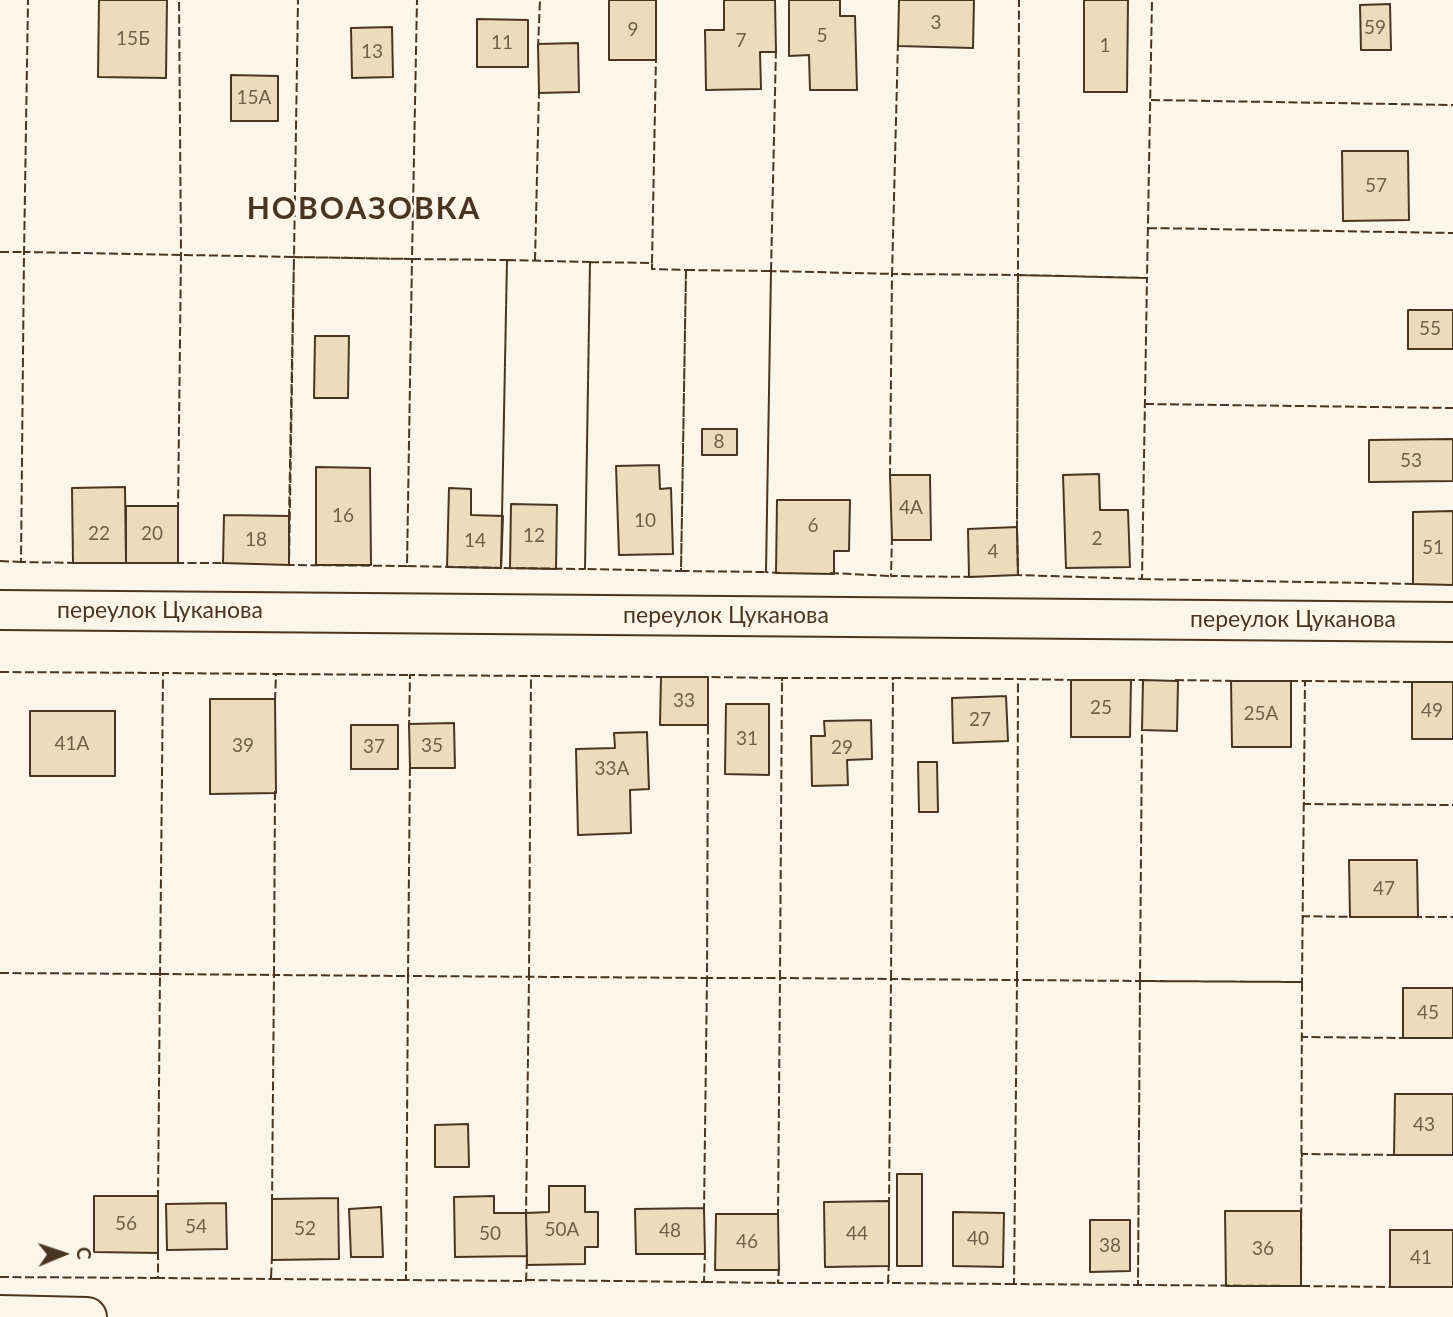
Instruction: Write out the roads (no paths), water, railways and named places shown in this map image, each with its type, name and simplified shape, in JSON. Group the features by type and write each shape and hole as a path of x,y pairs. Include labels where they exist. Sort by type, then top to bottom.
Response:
{"main road":[{"name":"переулок Цуканова","path":"0,610 1453,622"},
{"path":"0,1315 87,1317"}],"district":[{"name":"НОВОАЗОВКА","path":"364,209"}]}
